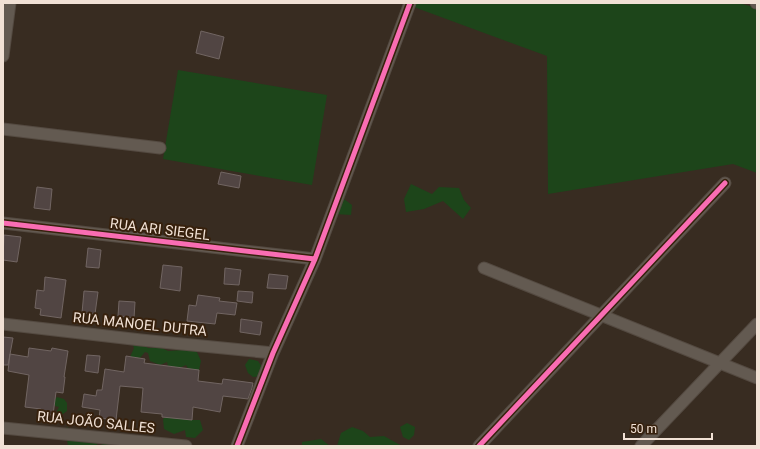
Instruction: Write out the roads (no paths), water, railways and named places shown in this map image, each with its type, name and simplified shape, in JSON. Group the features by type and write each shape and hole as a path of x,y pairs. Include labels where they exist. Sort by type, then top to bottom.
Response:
{"street":[{"path":"3,56 10,3"},
{"path":"236,446 273,353 315,259 410,3"},
{"path":"3,129 160,148"},
{"path":"479,446 725,183"},
{"name":"RUA ARI SIEGEL","path":"3,222 315,259"},
{"path":"484,268 757,378"},
{"name":"RUA MANOEL DUTRA","path":"3,324 273,353"},
{"path":"641,446 757,324"},
{"name":"RUA JOÃO SALLES","path":"3,428 186,446"}]}
